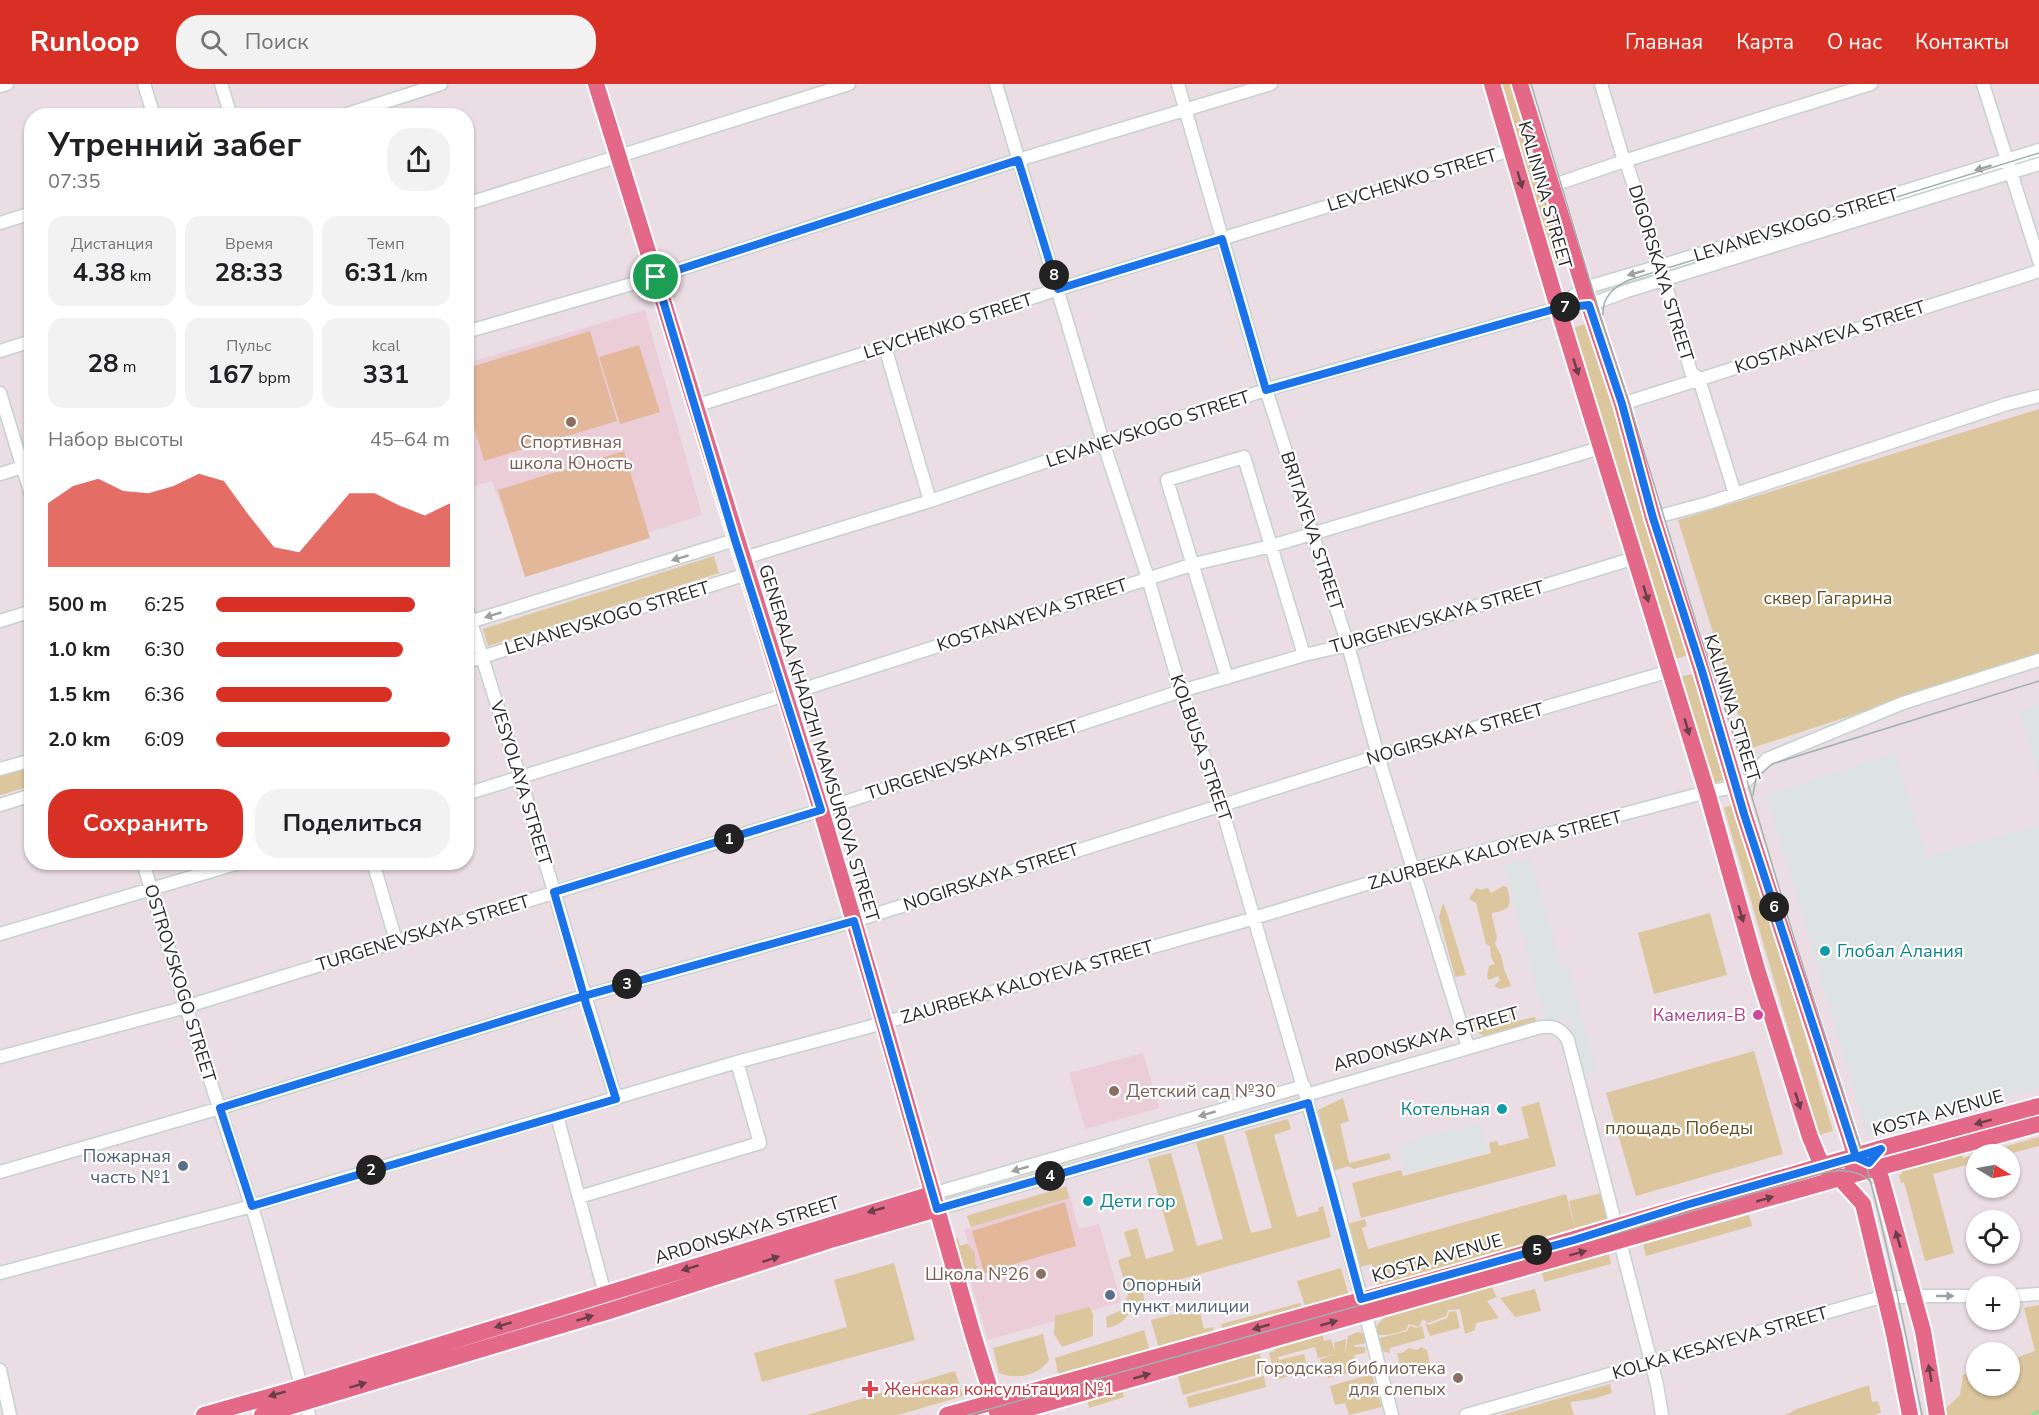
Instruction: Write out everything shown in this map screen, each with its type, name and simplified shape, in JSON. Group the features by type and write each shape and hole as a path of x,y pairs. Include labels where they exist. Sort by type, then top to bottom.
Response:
{"main road":[{"name":"GENERALA KHADZHI MAMSUROVA STREET","path":"596,84 735,540 821,810 995,1408"},
{"name":"KALININA STREET","path":"1492,84 1600,448 1707,792 1757,969 1810,1137 1822,1166"},
{"name":"KALININA STREET","path":"1520,84 1622,404 1653,518 1702,671 1735,787 1867,1164 1884,1189 1923,1331 1937,1415"},
{"name":"KOSTA AVENUE","path":"947,1415 995,1408 1618,1233 1844,1177 1867,1164 1881,1149 2039,1106"},
{"name":"KOSTA AVENUE","path":"1618,1233 1822,1166 1867,1164 2039,1124"},
{"path":"1867,1164 1863,1204 1910,1415"},
{"path":"1822,1166 1844,1177 1863,1204"},
{"name":"ARDONSKAYA STREET","path":"204,1415 305,1401 605,1294 935,1202"},
{"name":"ARDONSKAYA STREET","path":"262,1415 609,1311 834,1239 935,1202"},
{"name":"KOSTA AVENUE","path":"1005,1415 1364,1306"}],"street":[{"path":"0,86 7,84"},
{"path":"144,84 152,108"},
{"path":"221,84 228,108"},
{"path":"366,108 441,84"},
{"path":"474,202 849,84"},
{"name":"KOLBUSA STREET","path":"996,84 1103,442 1148,578 1181,691 1221,805 1306,1095 1392,1415"},
{"name":"BRITAYEVA STREET","path":"1178,84 1266,390 1348,645 1378,756 1468,1047"},
{"path":"474,330 656,277 1018,160 1271,84"},
{"name":"DIGORSKAYA STREET","path":"1601,84 1624,161 1660,266 1690,372 1699,379 1735,494"},
{"path":"1551,186 1871,84"},
{"path":"1983,84 2039,261"},
{"name":"LEVCHENKO STREET","path":"695,406 885,347 1058,289 1511,150"},
{"name":"LEVANEVSKOGO STREET","path":"1558,308 1584,288 2039,150"},
{"name":"LEVANEVSKOGO STREET","path":"474,660 1103,442 1266,390 1558,308 1589,305 2039,164"},
{"path":"0,223 24,216"},
{"name":"KOSTANAYEVA STREET","path":"1622,404 2039,271"},
{"path":"0,351 24,344"},
{"path":"885,347 930,501"},
{"path":"0,393 24,460"},
{"path":"1653,518 1735,494 2039,396"},
{"name":"KOSTANAYEVA STREET","path":"474,791 785,695 1148,578 1194,564 1271,546 1600,448"},
{"path":"1227,678 1167,480 1244,457 1304,655"},
{"path":"0,474 24,467"},
{"name":"LEVANEVSKOGO STREET","path":"474,620 735,540"},
{"name":"TURGENEVSKAYA STREET","path":"0,1058 186,1006 821,810 1181,691 1304,655 1348,645 1635,558"},
{"path":"0,621 24,614"},
{"name":"VESYOLAYA STREET","path":"474,635 616,1099"},
{"name":"ZAURBEKA KALOYEVA STREET","path":"0,1273 252,1206 737,1062 884,1023 1414,870 1707,792 1735,787 1745,782 1767,759 1903,703 2039,660"},
{"name":"NOGIRSKAYA STREET","path":"0,1172 220,1108 584,996 854,921 1378,756 1670,671"},
{"path":"0,770 24,762"},
{"path":"0,805 24,798"},
{"name":"OSTROVSKOGO STREET","path":"145,870 186,1006 252,1206 305,1401"},
{"path":"0,934 216,870"},
{"path":"375,870 396,941"},
{"name":"ARDONSKAYA STREET","path":"935,1202 1468,1047 1549,1026 1564,1033 1568,1040 1618,1233"},
{"path":"579,1197 760,1143 737,1062"},
{"path":"557,1116 605,1294"},
{"path":"1618,1233 1657,1384 1662,1415"},
{"path":"2020,1295 2039,1294"},
{"name":"KOLKA KESAYEVA STREET","path":"1466,1415 1885,1297 1966,1296"},
{"path":"0,1370 10,1415"}],"shaded area":[{"name":"Спортивная школа Юность","path":"645,310 702,515 526,572 492,481 474,486 474,361"},
{"path":"590,331 617,421 484,461 474,427 474,366"},
{"path":"639,345 660,412 620,424 599,357"},
{"path":"624,451 650,538 525,577 498,490"},
{"path":"2039,704 2039,776 2020,712"},
{"path":"1896,753 1927,857 2039,825 2039,1088 1868,1136 1767,795"},
{"path":"1531,858 1561,967 1568,966 1597,1072 1584,1075 1568,1017 1546,1023 1504,865"},
{"name":"Детский сад №30","path":"1143,1053 1159,1108 1085,1129 1069,1073"},
{"path":"1481,1123 1488,1152 1405,1173 1398,1144"},
{"name":"Школа №26","path":"1067,1186 1079,1229 1099,1224 1121,1302 988,1340 960,1246 968,1243 964,1230 971,1228 968,1215"},
{"path":"1065,1202 1076,1246 984,1273 972,1231"}],"green space":[{"path":"1496,84 1514,84 1569,264 1552,268"},
{"path":"1587,323 1688,655 1675,659 1571,329"},
{"name":"сквер Гагарина","path":"2039,409 2039,654 1749,749 1678,520"},
{"path":"714,556 719,573 488,646 483,629"},
{"path":"1693,674 1724,780 1711,784 1679,677"},
{"path":"24,768 24,788 0,795 0,776"},
{"path":"1737,803 1833,1131 1819,1135 1724,808"},
{"path":"1503,886 1507,887 1508,906 1492,913 1492,917 1497,937 1495,944 1511,986 1500,989 1494,986 1500,980 1498,976 1489,980 1487,977 1489,966 1495,964 1491,957 1490,946 1486,944 1476,903 1469,899 1476,888 1481,890 1488,888 1491,893"},
{"path":"1443,903 1466,975 1455,977 1439,917"},
{"path":"1710,913 1727,975 1654,994 1638,933"},
{"path":"1516,1011 1518,1021 1535,1017 1537,1026 1488,1037 1480,1034 1476,1028 1474,1022"},
{"name":"площадь Победы","path":"1754,1051 1783,1154 1636,1196 1606,1093"},
{"path":"1343,1098 1349,1121 1340,1124 1349,1163 1389,1153 1391,1159 1354,1169 1348,1166 1333,1171 1318,1110"},
{"path":"1539,1102 1556,1166 1361,1218 1352,1183 1401,1170 1403,1176 1491,1153 1489,1143 1497,1141 1499,1146 1529,1138 1521,1107"},
{"path":"1288,1119 1291,1129 1274,1135 1297,1217 1319,1211 1318,1208 1323,1206 1331,1237 1143,1290 1144,1301 1136,1311 1130,1312 1118,1324 1107,1328 1106,1317 1122,1310 1128,1295 1118,1260 1131,1256 1124,1232 1137,1228 1146,1259 1174,1251 1148,1159 1171,1153 1197,1246 1223,1239 1196,1142 1223,1134 1251,1233 1272,1228 1245,1131"},
{"path":"2039,1137 2039,1146 2020,1151 2020,1144 2014,1144"},
{"path":"1961,1152 1963,1158 1966,1157 1966,1165 1933,1174 1954,1253 1925,1261 1904,1182 1901,1183 1900,1167"},
{"path":"1066,1187 1069,1198 971,1227 967,1216"},
{"path":"1602,1193 1611,1227 1378,1288 1372,1264 1360,1267 1348,1224 1365,1219 1367,1226 1362,1228 1368,1249 1566,1194 1576,1231 1569,1201"},
{"path":"1749,1215 1752,1226 1646,1256 1643,1244"},
{"path":"958,1238 960,1246 967,1244 975,1252 975,1263 978,1268 972,1273 965,1268 960,1259 954,1239"},
{"path":"1609,1254 1611,1264 1544,1282 1542,1272"},
{"path":"894,1263 915,1340 762,1382 754,1353 847,1327 834,1280"},
{"path":"1341,1268 1350,1300 1307,1312 1297,1281"},
{"path":"1491,1286 1497,1297 1487,1301 1499,1318 1476,1323 1475,1330 1465,1334 1460,1309 1448,1310 1446,1316 1428,1323 1423,1319 1419,1327 1409,1324 1406,1330 1388,1335 1375,1335 1374,1329 1387,1314"},
{"path":"1535,1289 1541,1311 1515,1317 1500,1298"},
{"path":"1300,1303 1303,1312 1225,1335 1221,1324"},
{"path":"2039,1305 2039,1415 1946,1415 1945,1409 1960,1395 1963,1375 1966,1374 1966,1396 2020,1396 2020,1356 2035,1351 2024,1308"},
{"path":"1089,1307 1093,1314 1093,1336 1062,1347 1054,1334 1055,1316"},
{"path":"1199,1308 1204,1329 1213,1327 1215,1337 1160,1352 1151,1320"},
{"path":"1456,1311 1460,1328 1430,1336 1425,1323 1429,1325 1447,1318 1449,1312"},
{"path":"1410,1326 1417,1328 1422,1326 1425,1338 1390,1348 1390,1353 1378,1347 1380,1338 1407,1331"},
{"path":"1144,1330 1151,1355 1059,1379 1055,1358"},
{"path":"1358,1332 1366,1334 1367,1341 1354,1345 1365,1347 1365,1353 1354,1355 1358,1370 1328,1378 1320,1359 1335,1354 1318,1358 1315,1347 1278,1357 1279,1360 1304,1354 1308,1370 1276,1380 1269,1353 1275,1351 1274,1346 1322,1333 1324,1341 1331,1339 1335,1353 1334,1343 1346,1339 1345,1353 1348,1336"},
{"path":"1043,1334 1049,1360 1039,1370 1020,1376 999,1373 993,1348"},
{"path":"1421,1347 1427,1350 1430,1363 1401,1370 1397,1353 1402,1353 1409,1348 1417,1350"},
{"path":"1259,1351 1265,1373 1183,1395 1177,1373"},
{"path":"955,1371 963,1396 898,1415 807,1415"},
{"path":"1372,1374 1382,1407 1349,1415 1345,1403 1335,1405 1330,1386"},
{"path":"1264,1376 1266,1387 1189,1408 1186,1397"},
{"path":"1610,1384 1612,1393 1570,1402 1574,1415 1501,1415"},
{"path":"1869,1385 1872,1402 1878,1401 1881,1412 1875,1415 1785,1415 1797,1409"},
{"path":"1122,1390 1124,1397 1089,1408 1087,1400"}],"waterway":[{"path":"2032,1415 2039,1411"}],"tram line":[{"path":"1531,84 1605,331 1731,727 1791,928 1865,1161 1889,1256 1922,1415"},
{"path":"1603,315 1604,303 1610,293 1629,280 2039,153"},
{"path":"1753,795 1756,778 1772,764 2039,681"},
{"path":"1834,1172 1850,1158 1858,1137"},
{"path":"968,1415 1618,1233 1823,1173 1849,1171 1867,1178 1872,1183"}],"place":[{"name":"Спортивная школа Юность","path":"571,422"},
{"name":"Глобал Алания","path":"1825,951"},
{"name":"Камелия-В","path":"1758,1015"},
{"name":"Детский сад №30","path":"1114,1091"},
{"name":"Котельная","path":"1502,1109"},
{"name":"Пожарная часть №1","path":"183,1166"},
{"name":"Дети гор","path":"1088,1201"},
{"name":"Школа №26","path":"1041,1274"},
{"name":"Опорный пункт милиции","path":"1110,1295"},
{"name":"Городская библиотека для слепых","path":"1458,1378"},
{"name":"Женская консультация №1","path":"870,1389"}],"route":[{"path":"656,277 735,540 821,810 554,892 570,946 584,996 586,1004 616,1099 252,1206 220,1108 584,996 854,921 937,1209 1308,1103 1361,1299 1574,1240 1851,1158 1856,1157 1869,1163 1881,1149 1856,1157 1744,814 1702,671 1653,518 1622,404 1589,305 1558,308 1266,390 1222,239 1058,289 1018,160 656,277"}]}
